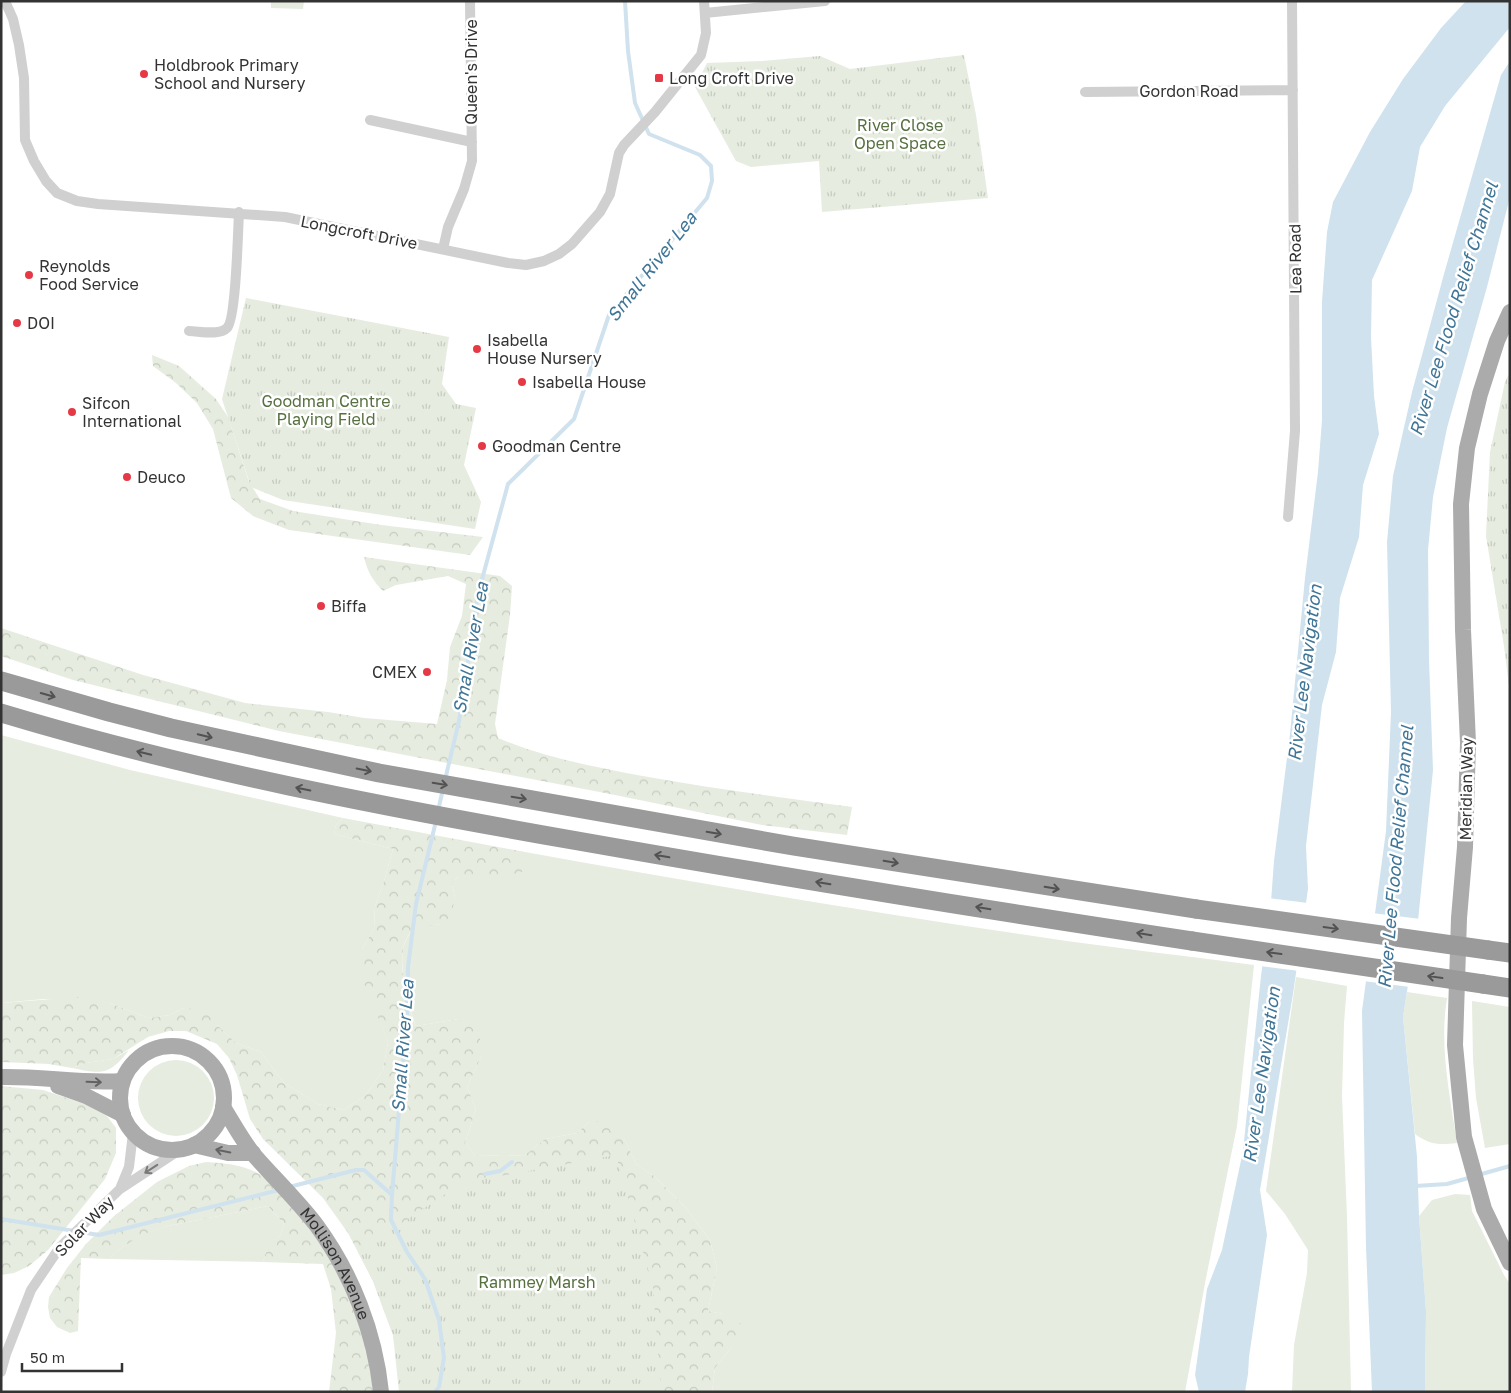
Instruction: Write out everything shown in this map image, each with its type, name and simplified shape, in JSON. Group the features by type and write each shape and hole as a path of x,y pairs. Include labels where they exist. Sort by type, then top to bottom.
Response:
{"highway":[{"path":"1,681 171,728 408,779 868,859 1196,909 1510,953"},
{"path":"1,713 100,741 193,764 279,784 455,819 807,880 1192,941 1510,988"}],"main road":[{"name":"Meridian Way","path":"1510,312 1497,341 1480,394 1467,448 1461,504 1468,743 1455,1044 1464,1138 1484,1209 1510,1263"},
{"name":"Mollison Avenue","path":"122,1081 133,1063 140,1056 161,1047 185,1048 204,1057 217,1072 223,1088 223,1106 215,1128 201,1141 187,1147"},
{"path":"1,1077 32,1077 96,1083 122,1081 120,1094 122,1115 134,1134 154,1147 164,1149 187,1147 228,1153 253,1154"},
{"path":"32,1077 86,1096 122,1115"},
{"name":"Mollison Avenue","path":"223,1106 253,1154 297,1201 336,1254 360,1303 374,1349 381,1392"}],"street":[{"name":"Longcroft Drive","path":"5,1 13,19 24,78 25,140 34,162 46,181 57,193 77,201 98,204 284,216 518,264 544,261 559,254 572,244 600,212 608,200 619,153 629,138 656,112 701,55 706,33 704,1"},
{"name":"Queen's Drive","path":"443,249 448,226 470,169 472,142 470,110 470,1"},
{"path":"705,13 825,1"},
{"name":"Lea Road","path":"1288,517 1295,431 1292,1"},
{"name":"Gordon Road","path":"1085,92 1293,90"},
{"path":"370,120 472,142"},
{"path":"189,331 220,331 230,325 233,309 239,212"},
{"name":"Solar Way","path":"120,1189 129,1167 134,1134"},
{"name":"Solar Way","path":"1,1372 31,1290 60,1246 120,1189 187,1147"}],"green space":[{"path":"271,1 304,1 303,9 271,8"},
{"name":"River Close Open Space","path":"964,55 976,115 988,198 822,212 819,161 751,167 736,161 695,87 707,63 820,56 850,69"},
{"name":"Goodman Centre Playing Field","path":"246,298 449,337 442,384 456,404 476,408 464,465 481,502 475,529 283,500 251,487 222,399"},
{"path":"152,355 179,366 216,399 228,417 249,482 260,499 293,511 381,525 483,537 470,555 289,530 253,516 231,498 213,429 197,403 176,383 153,366"},
{"path":"1510,372 1510,694 1486,536 1490,452 1505,382"},
{"path":"364,557 500,576 512,586 510,615 495,724 498,738 549,756 619,772 852,807 847,835 762,825 279,731 73,680 1,656 1,628 143,675 245,703 364,718 437,724 447,680 450,647 462,616 466,584 448,576 396,585 383,591 371,576"},
{"path":"1,735 130,770 343,818 336,825 334,834 393,849 375,906 374,929 362,949 378,1016 388,1042 383,1070 366,1095 344,1110 318,1104 284,1083 261,1052 236,1043 217,1025 184,1008 170,1015 148,1018 110,1003 44,999 1,1003"},
{"path":"343,818 525,852 525,865 522,872 505,876 458,877 452,883 455,898 451,916 442,924 413,928 408,935 403,949 402,968 412,1017 416,1026 458,1019 479,1032 482,1055 467,1087 476,1109 465,1143 475,1155 525,1155 545,1139 577,1133 589,1122 607,1120 624,1138 636,1164 654,1176 685,1207 710,1240 717,1268 708,1311 724,1314 743,1325 732,1347 715,1368 712,1392 629,1392 403,1386 393,1335 373,1281 348,1233 323,1198 263,1139 250,1119 237,1075 229,1058 217,1044 186,1031 169,1031 148,1037 113,1059 86,1063 72,1068 49,1064 1,1062 1,1003 78,997 110,1003 148,1018 170,1015 184,1008 208,1010 217,1025 236,1043 261,1052 284,1083 318,1104 344,1110 366,1095 383,1070 388,1042 362,978 362,949 374,929 375,906 393,849 334,834 336,825"},
{"path":"525,852 911,918 1067,941 1254,965 1237,1126 1185,1392 712,1392 715,1368 732,1347 724,1314 708,1311 717,1268 710,1240 685,1207 654,1176 636,1164 624,1138 589,1122 577,1133 545,1139 525,1155 475,1155 465,1143 476,1109 467,1087 482,1055 458,1019 416,1026 407,998 402,968 404,946 413,927 442,924 455,898 452,883 458,877 525,865"},
{"path":"1296,977 1347,986 1342,1096 1351,1392 1292,1392 1294,1345 1307,1273 1308,1250 1285,1214 1266,1191"},
{"path":"1407,992 1447,998 1444,1034 1445,1053 1457,1143 1435,1143 1415,1134 1403,1017"},
{"path":"1472,1001 1510,1007 1510,1144 1485,1148 1476,1098"},
{"path":"129,1050 116,1065 104,1071 98,1072 72,1068 86,1063 113,1059"},
{"path":"169,1060 183,1060 197,1066 208,1077 214,1091 211,1113 203,1125 183,1136 169,1136 155,1130 144,1119 138,1105 138,1091 144,1077 155,1066"},
{"path":"1,1086 43,1090 91,1106 107,1116 116,1128 116,1153 105,1179 48,1250 29,1266 14,1273 1,1275"},
{"name":"Rammey Marsh","path":"616,1155 653,1287 661,1392 399,1392 393,1335 373,1281 358,1252 462,1183"},
{"path":"206,1162 235,1165 261,1175 268,1180 303,1220 319,1242 346,1289 356,1314 370,1365 373,1392 329,1392 336,1333 331,1289 323,1264 263,1262 269,1242 280,1236 284,1224 268,1206 168,1226 141,1235 109,1259 81,1258 78,1331 70,1333 57,1327 50,1318 49,1297 67,1268 86,1244 114,1216 157,1182 189,1166"},
{"path":"1455,1194 1470,1195 1472,1211 1510,1284 1510,1392 1425,1392 1426,1311 1419,1216 1432,1200"},
{"path":"268,1206 284,1224 280,1236 269,1243 263,1262 109,1259 140,1235 168,1226"}],"water":[{"name":"River Lee Navigation","path":"1466,1 1510,1 1510,27 1445,106 1420,147 1412,191 1372,280 1371,337 1374,396 1379,434 1363,485 1359,537 1340,598 1336,652 1322,705 1306,846 1308,889 1293,994 1260,1190 1267,1235 1248,1374 1245,1392 1199,1392 1195,1375 1207,1289 1222,1250 1243,1151 1261,976 1290,734 1322,420 1322,302 1327,232 1333,202 1370,132 1403,79 1441,28"},
{"name":"River Lee Flood Relief Channel","path":"1510,61 1510,197 1447,428 1433,497 1428,550 1433,770 1418,921 1403,1017 1417,1157 1426,1311 1425,1392 1372,1392 1366,1247 1362,1011 1386,831 1391,712 1387,542 1393,476 1412,392 1444,274 1501,75"}],"pier":[{"path":"1269,898 1308,903 1299,971 1260,966"},
{"path":"1372,913 1421,919 1410,987 1363,981"}],"waterway":[{"name":"Small River Lea","path":"445,780 459,721 478,594 508,484 574,419 609,315 707,198 712,181 711,166 700,155 649,134 635,103 628,51 625,1"},
{"name":"Small River Lea","path":"438,811 443,789"},
{"name":"Small River Lea","path":"435,1392 439,1387 444,1358 439,1320 425,1279 407,1252 391,1220 407,1014 408,967 416,904 436,821"},
{"path":"485,1174 500,1171 512,1162"},
{"path":"1478,1175 1510,1166"},
{"path":"289,1187 356,1170 364,1170 392,1195"},
{"path":"1415,1186 1447,1184 1472,1177"},
{"path":"1,1219 99,1235 279,1190"}],"place":[{"name":"Holdbrook Primary School and Nursery","path":"144,74"},
{"name":"Long Croft Drive","path":"659,78"},
{"name":"Reynolds Food Service","path":"29,275"},
{"name":"DOI","path":"17,323"},
{"name":"Isabella House Nursery","path":"477,349"},
{"name":"Isabella House","path":"522,382"},
{"name":"Sifcon International","path":"72,412"},
{"name":"Goodman Centre","path":"482,446"},
{"name":"Deuco","path":"127,477"},
{"name":"Biffa","path":"321,606"},
{"name":"CMEX","path":"427,672"}]}
